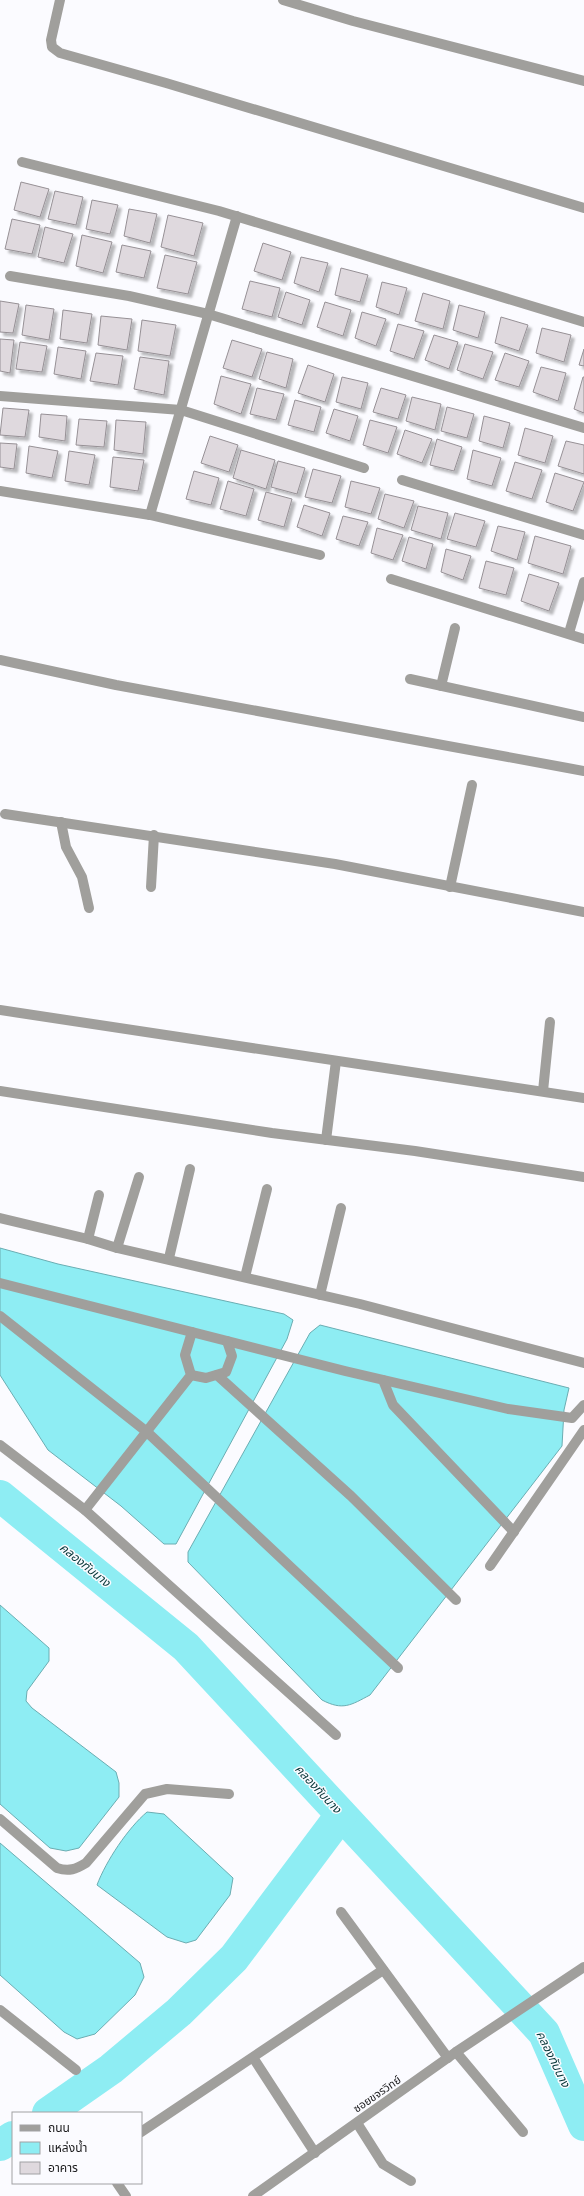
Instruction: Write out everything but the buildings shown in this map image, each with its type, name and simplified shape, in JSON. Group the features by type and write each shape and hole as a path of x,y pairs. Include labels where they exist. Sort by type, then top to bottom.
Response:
{"street":[{"path":"60,0 51,40 52,47 60,53 166,82 584,208"},
{"path":"283,0 353,21 584,81"},
{"path":"22,162 237,216 584,322"},
{"path":"150,515 237,216"},
{"path":"10,276 129,296 208,314 584,428"},
{"path":"0,396 181,410 364,468"},
{"path":"402,480 584,535"},
{"path":"0,491 150,515 320,555"},
{"path":"391,579 569,633 584,639"},
{"path":"569,633 584,582"},
{"path":"441,686 455,628"},
{"path":"0,660 116,685 584,771"},
{"path":"410,679 584,717"},
{"path":"450,887 472,785"},
{"path":"5,814 335,864 584,912"},
{"path":"61,822 66,847 82,877 89,908"},
{"path":"151,887 154,836"},
{"path":"0,1010 584,1098"},
{"path":"543,1091 550,1022"},
{"path":"326,1140 336,1061"},
{"path":"0,1091 584,1177"},
{"path":"168,1258 190,1169"},
{"path":"117,1248 139,1177"},
{"path":"244,1277 267,1189"},
{"path":"88,1239 99,1194"},
{"path":"320,1295 341,1208"},
{"path":"0,1218 88,1239 117,1248 168,1258 320,1295 584,1363"},
{"path":"0,1283 383,1380 508,1408 572,1418 584,1404"},
{"path":"0,1316 147,1432 398,1668"},
{"path":"191,1375 185,1355 192,1332"},
{"path":"191,1375 206,1378 226,1372 232,1356 227,1341"},
{"path":"85,1510 191,1375"},
{"path":"217,1375 352,1496 456,1600"},
{"path":"383,1380 392,1405 514,1532"},
{"path":"490,1566 584,1430"},
{"path":"0,1445 85,1510 336,1735"},
{"path":"0,1819 57,1868 65,1871 76,1870 86,1863 145,1794 167,1788 229,1794"},
{"path":"340,1912 383,1970 452,2055 524,2132"},
{"name":"ซอยขจรวิทย์","path":"258,2195 452,2055 584,1967"},
{"path":"142,2131 254,2059 383,1970"},
{"path":"0,2010 76,2070"},
{"path":"254,2059 315,2153"},
{"path":"357,2123 383,2164 411,2181"},
{"path":"118,2184 126,2196"}],"water":[{"path":"0,1248 58,1264 284,1314 293,1320 287,1339 176,1544 164,1544 121,1506 48,1450 0,1375"},
{"path":"320,1325 569,1388 564,1410 562,1446 370,1695 352,1704 341,1706 322,1700 188,1562 188,1552 310,1333"},
{"path":"0,1605 49,1648 49,1661 27,1691 26,1701 32,1708 116,1772 119,1783 119,1797 79,1848 66,1851 50,1848 0,1804"},
{"path":"147,1812 164,1814 233,1878 230,1895 196,1940 186,1943 167,1937 97,1885 118,1846 132,1827"},
{"path":"0,1843 140,1963 144,1977 135,1995 95,2034 77,2039 64,2032 0,1975"}],"waterway":[{"name":"คลองทับนาง","path":"0,1496 186,1647 544,2033 584,2125"},
{"path":"49,2112 111,2069 179,2012 234,1958 341,1815"},
{"path":"0,2145 12,2138"}]}
